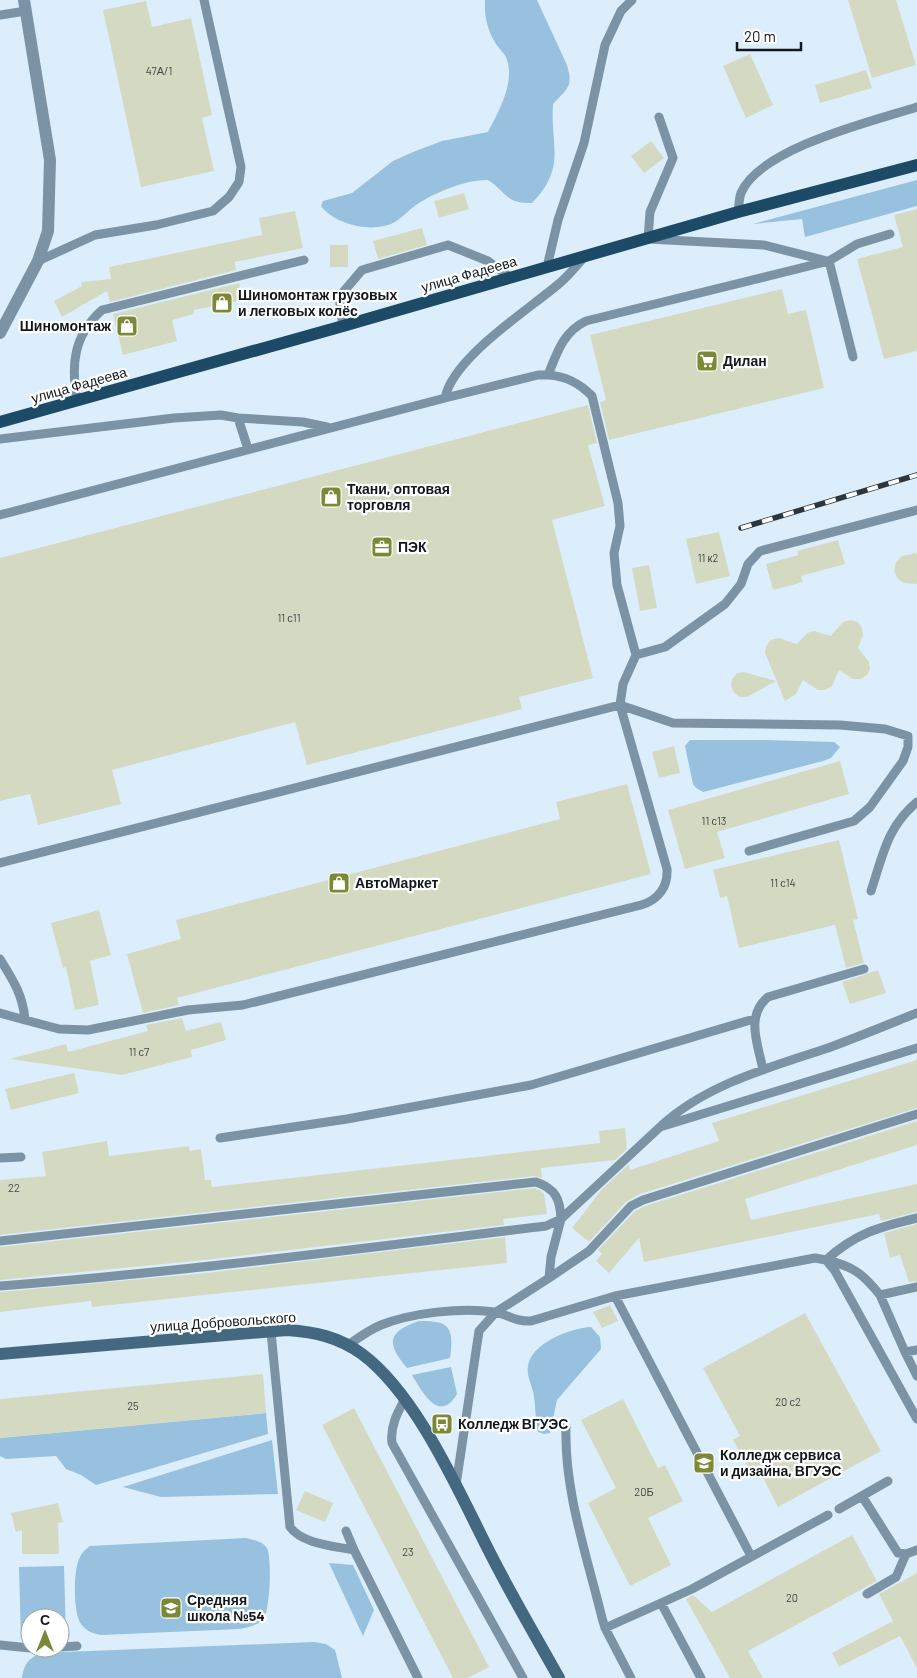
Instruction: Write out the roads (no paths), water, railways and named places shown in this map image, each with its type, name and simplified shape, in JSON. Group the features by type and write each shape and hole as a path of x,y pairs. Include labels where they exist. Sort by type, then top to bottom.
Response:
{"main road":[{"name":"улица Фадеева","path":"0,422 343,326 738,212 917,165"},
{"name":"улица Добровольского","path":"0,1354 270,1332 314,1332 348,1345 362,1354 389,1378 405,1399 456,1485 559,1678"}],"street":[{"path":"0,333 38,261 48,230 50,160 25,5"}],"lane":[{"path":"38,261 95,235 213,211 229,197 239,182 241,167 204,0"},
{"path":"547,267 558,220 584,143 605,44 621,11 632,0"},
{"path":"0,15 25,5"},
{"path":"738,212 741,193 756,174 776,159 817,139 917,107"},
{"path":"659,117 673,158 650,212 648,239 764,245 829,261"},
{"path":"548,375 565,336 586,320 829,261 857,244 890,234"},
{"path":"343,326 339,297 362,270 381,264 448,245 488,261 511,278"},
{"path":"445,398 452,379 472,357 519,314 562,282 585,256"},
{"path":"77,401 73,376 77,348 88,322 102,310 304,260"},
{"path":"829,261 853,357"},
{"path":"0,515 538,375 560,376 573,381 582,386 592,396 618,503 620,526 614,552 617,585 636,655 623,684 620,705 667,868 665,886 654,899 645,904 228,1007 188,1010 88,1030 59,1029 0,1013"},
{"path":"0,439 174,418 221,415 238,418 303,422 329,428"},
{"path":"238,418 248,449"},
{"path":"636,655 665,647 724,604 741,584 748,564 760,551 917,510"},
{"path":"0,863 620,705 673,723 840,725 885,729 913,736 903,761 870,807 854,821 749,851"},
{"path":"871,891 894,826 901,815 917,802"},
{"path":"0,959 18,988 24,1002 25,1020"},
{"path":"763,1070 754,1019 758,1005 768,997 864,969"},
{"path":"0,1286 80,1280 546,1226 561,1219 660,1127 696,1098 763,1070 854,1039 917,1013"},
{"path":"220,1138 347,1119 531,1085 754,1019"},
{"path":"660,1127 917,1048"},
{"path":"456,1485 476,1342 483,1323 496,1312 589,1252 631,1206 642,1200 917,1114"},
{"path":"0,1158 21,1157"},
{"path":"0,1241 536,1182 547,1186 560,1201 561,1219 551,1257 549,1278"},
{"path":"826,1260 844,1243 865,1232 917,1218"},
{"path":"348,1345 381,1325 406,1318 463,1311 496,1312 519,1322 531,1321 615,1296 798,1260 826,1260 846,1264 858,1272 880,1295 917,1376"},
{"path":"826,1260 847,1290 917,1419"},
{"path":"880,1295 917,1287"},
{"path":"615,1296 751,1556"},
{"path":"270,1332 290,1527 294,1533 310,1540 354,1550"},
{"path":"905,1352 917,1350"},
{"path":"405,1399 394,1423 391,1434 392,1443 523,1678"},
{"path":"566,1427 565,1454 571,1488 605,1628 631,1678"},
{"path":"838,1509 888,1481"},
{"path":"862,1496 898,1553 906,1554 917,1550"},
{"path":"605,1628 692,1589 828,1515"},
{"path":"346,1531 418,1678"},
{"path":"867,1594 896,1577 906,1554"},
{"path":"661,1602 701,1678"},
{"path":"0,1646 20,1647"},
{"path":"70,1646 77,1646"}],"railway":[{"path":"741,528 917,475"}],"place":[{"name":"Шиномонтаж грузовых и легковых колёс","path":"222,303"},
{"name":"Шиномонтаж","path":"127,326"},
{"name":"Дилан","path":"707,361"},
{"name":"Ткани, оптовая торговля","path":"331,497"},
{"name":"ПЭК","path":"382,547"},
{"name":"АвтоМаркет","path":"339,883"},
{"name":"Колледж ВГУЭС","path":"442,1424"},
{"name":"Колледж сервиса и дизайна, ВГУЭС","path":"704,1463"},
{"name":"Средняя школа №54","path":"171,1608"}]}
